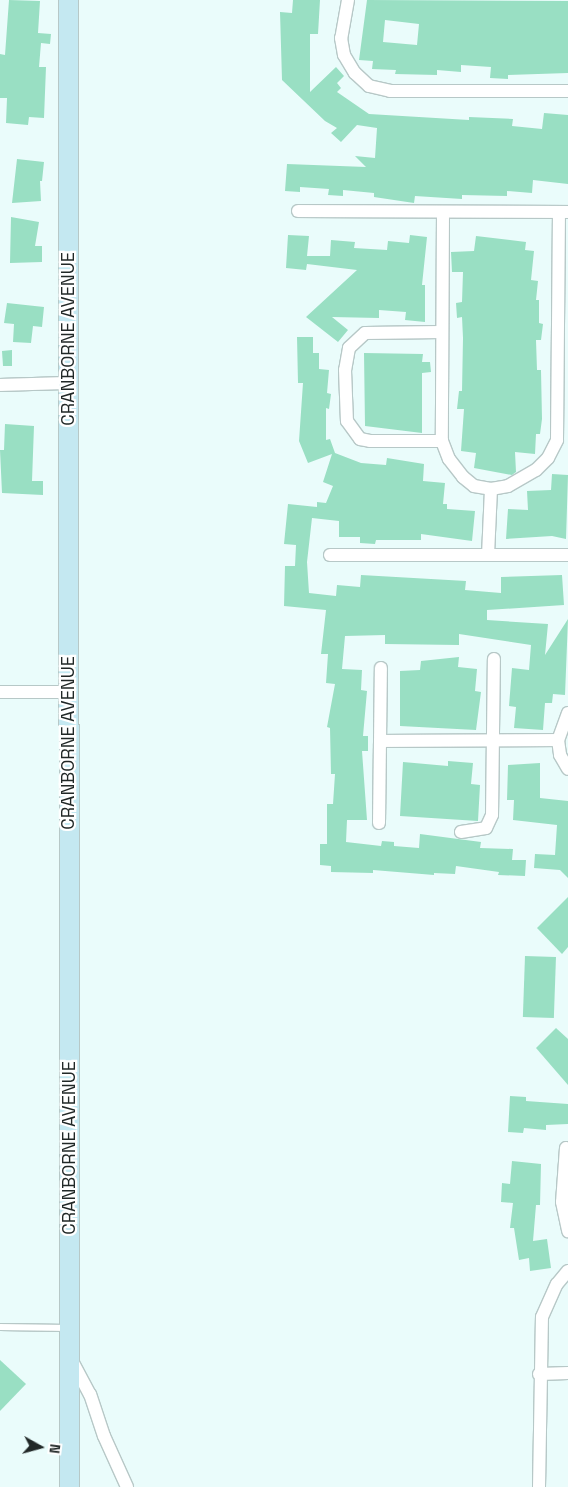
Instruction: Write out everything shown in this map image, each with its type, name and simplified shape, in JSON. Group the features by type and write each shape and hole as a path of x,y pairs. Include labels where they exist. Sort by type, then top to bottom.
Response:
{"street":[{"name":"CRANBORNE AVENUE","path":"68,0 69,1487"},
{"path":"348,0 341,38 344,55 355,73 368,86 390,91 568,91"},
{"path":"298,211 564,212 563,440 536,470 508,486 491,489 474,486 463,478 449,459 442,440 443,212"},
{"path":"441,332 365,333 349,348 345,370 347,421 360,438 370,442 442,440"},
{"path":"0,385 68,383"},
{"path":"488,555 491,489"},
{"path":"330,555 568,554"},
{"path":"461,832 479,831 490,822 494,741 494,659"},
{"path":"379,823 381,668"},
{"path":"0,692 68,692"},
{"path":"568,713 558,740 560,756 568,769"},
{"path":"380,742 558,740"},
{"path":"566,1148 562,1202 568,1231"},
{"path":"539,1487 539,1374 542,1317 557,1284 568,1271"},
{"path":"70,1357 90,1394 104,1436 127,1487"},
{"path":"539,1374 568,1373"}],"lane":[{"path":"0,1327 69,1328"}],"building":[{"path":"9,0 40,1 38,33 51,34 50,44 41,43 39,67 46,67 44,118 29,117 28,125 6,123 7,98 0,98 0,54 5,55"},
{"path":"293,0 320,0 318,34 310,34 310,92 336,67 344,76 337,83 341,88 337,92 369,114 469,120 469,117 513,119 512,126 542,129 544,113 568,115 568,184 533,180 532,193 507,191 507,196 462,195 462,199 415,196 414,203 374,197 374,193 343,190 343,196 328,195 329,189 300,187 300,192 285,191 287,164 366,167 355,156 375,158 377,128 357,125 341,142 331,133 337,128 325,121 282,80 280,12 292,13"},
{"path":"367,0 568,1 568,73 508,75 508,79 490,78 491,67 461,65 461,72 437,70 437,75 395,74 396,70 372,69 373,61 359,60","holes":["385,20 419,24 417,45 383,42"]},
{"path":"17,159 44,162 42,181 40,181 41,201 12,203"},
{"path":"11,217 39,222 35,246 42,246 42,262 10,263"},
{"path":"288,235 309,236 307,256 330,256 331,240 355,242 354,248 387,250 388,241 409,243 410,235 427,237 422,285 425,285 425,322 405,320 406,312 379,310 379,318 332,317 348,330 338,342 306,317 357,270 307,264 306,270 286,268"},
{"path":"476,236 526,242 525,250 534,251 531,280 538,281 536,300 539,300 539,323 543,324 541,340 536,340 537,370 541,370 542,419 540,434 536,434 535,454 515,452 516,472 512,475 474,468 476,453 461,451 464,409 457,409 459,391 462,391 463,338 462,317 457,318 456,303 462,302 463,272 452,272 451,252 474,251"},
{"path":"7,303 44,307 42,327 33,326 31,343 13,342 14,324 4,323"},
{"path":"297,337 313,337 313,353 319,353 319,369 329,370 327,393 331,394 329,409 326,408 326,440 330,439 335,453 361,463 386,465 387,458 424,464 423,481 445,483 443,504 447,504 447,509 475,511 472,541 421,534 421,540 376,540 375,544 360,543 360,537 339,537 339,521 312,518 307,562 309,593 336,596 337,585 360,587 361,575 466,581 465,590 501,593 501,577 562,575 564,605 487,610 487,620 548,624 545,655 568,619 565,695 553,694 552,703 545,703 543,730 514,728 516,707 509,706 512,668 529,670 531,645 459,634 459,645 385,644 385,635 345,636 342,669 362,670 361,690 367,691 363,736 368,736 368,751 362,751 367,820 347,820 346,842 381,846 382,841 394,842 394,846 419,848 420,834 481,842 480,848 513,849 512,860 526,860 525,876 498,875 499,872 456,866 455,874 434,873 434,875 373,870 373,873 331,872 331,866 320,865 320,844 327,844 327,804 333,804 335,774 331,774 330,728 327,727 335,684 326,683 328,654 321,654 326,610 284,606 285,566 295,566 296,545 284,544 288,504 317,507 317,502 326,503 333,486 323,482 332,454 308,463 299,441 303,383 298,383"},
{"path":"12,350 12,366 3,366 2,351"},
{"path":"364,353 423,354 422,362 430,362 431,372 422,373 422,433 365,426"},
{"path":"5,424 34,426 32,481 43,481 43,495 2,493 0,450 4,450"},
{"path":"552,474 568,475 566,539 552,536 506,539 508,509 528,510 527,491 551,490"},
{"path":"459,657 458,667 477,669 475,691 481,692 476,730 400,726 400,671 420,670 421,661"},
{"path":"448,761 473,763 471,784 480,785 478,821 400,816 403,762 448,766"},
{"path":"540,763 540,798 568,801 568,878 560,870 534,868 535,854 555,855 557,825 513,820 514,800 507,800 508,765"},
{"path":"568,897 568,947 562,954 537,928"},
{"path":"525,956 556,957 554,1018 523,1017"},
{"path":"556,1028 568,1039 568,1085 536,1048"},
{"path":"510,1096 526,1097 526,1101 568,1104 568,1124 546,1125 546,1130 524,1128 523,1133 508,1132"},
{"path":"512,1161 541,1164 540,1205 536,1205 533,1241 547,1239 551,1268 530,1271 529,1258 519,1260 514,1228 510,1228 513,1203 501,1202 502,1183 510,1184"},
{"path":"0,1360 26,1384 0,1411"}]}
